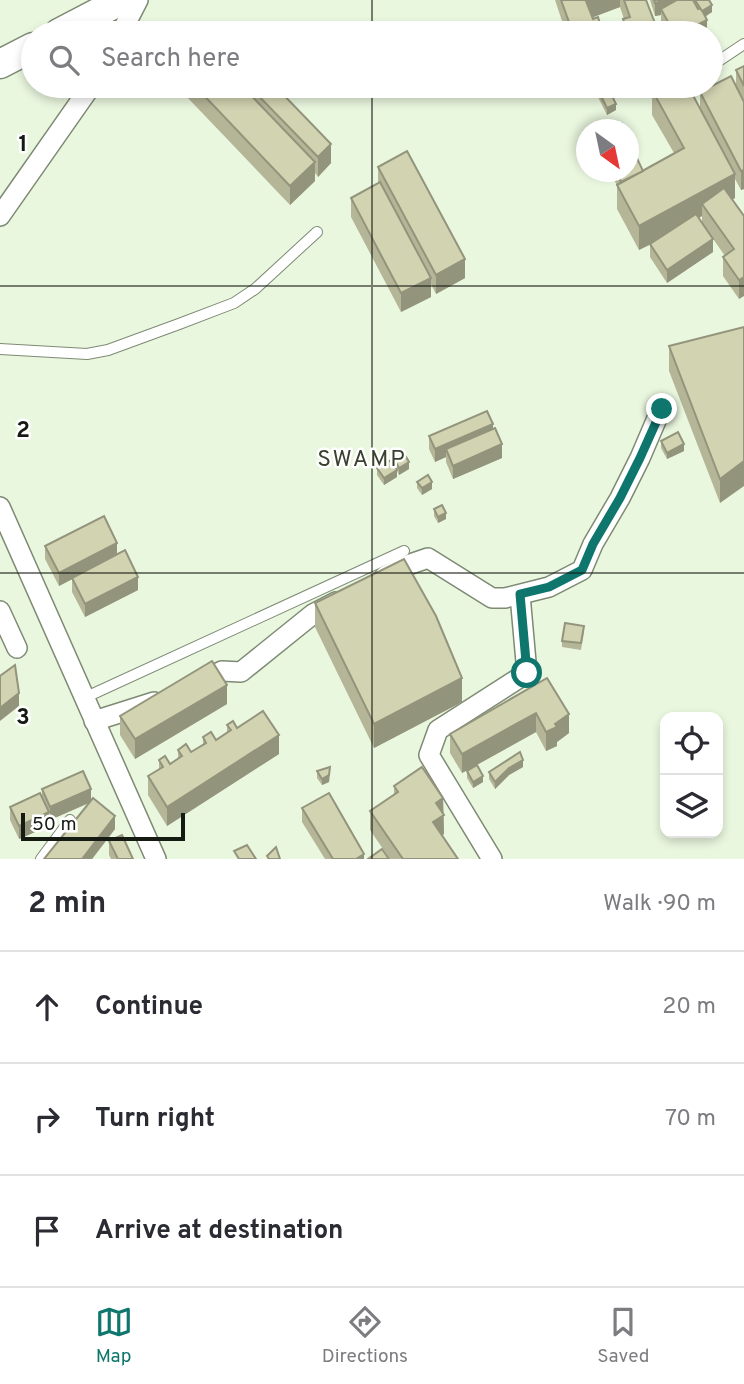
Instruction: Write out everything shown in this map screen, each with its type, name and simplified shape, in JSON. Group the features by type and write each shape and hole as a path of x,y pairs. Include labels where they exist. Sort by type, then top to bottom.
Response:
{"main road":[{"path":"82,21 122,0"},
{"path":"0,64 21,53"}],"street":[{"path":"127,21 138,0"},
{"path":"0,216 83,98"},
{"path":"94,721 173,695 222,671 241,672 313,614 402,567 428,558 492,598 505,598 549,587 582,570 593,544 640,458 662,409"},
{"path":"0,508 156,859"},
{"path":"492,859 429,755 438,730 527,673 520,594"},
{"path":"0,611 17,648"}],"lane":[{"path":"723,58 744,44"},
{"path":"0,349 87,354 108,350 167,329 234,303 255,289 317,232"},
{"path":"84,698 404,551"},
{"path":"41,859 71,820"}],"building":[{"path":"561,0 587,0 593,19 598,17 599,21 569,21"},
{"path":"624,0 646,0 654,21 624,21 630,17"},
{"path":"677,0 693,0 707,20 668,21 661,9"},
{"path":"695,0 709,0 712,5 702,11"},
{"path":"744,66 744,86 736,70"},
{"path":"731,76 744,102 744,170 741,171 703,98 723,98 723,80"},
{"path":"206,98 254,98 315,162 290,186"},
{"path":"261,98 287,98 331,144 318,157"},
{"path":"602,98 613,98 616,104 607,108"},
{"path":"656,98 694,98 735,174 639,226 617,185 622,182 639,182 639,173 684,148"},
{"path":"407,151 465,259 436,275 378,167"},
{"path":"380,182 431,278 401,293 351,198"},
{"path":"724,188 744,216 744,277 739,280 723,257 734,249 702,204"},
{"path":"696,214 713,239 667,270 650,244"},
{"path":"744,327 744,461 720,479 669,346"},
{"path":"487,411 493,424 435,449 429,436"},
{"path":"495,428 502,444 453,466 446,449"},
{"path":"678,432 684,444 667,453 661,441"},
{"path":"405,455 409,462 399,468 395,461"},
{"path":"391,460 397,470 384,478 377,468"},
{"path":"428,475 432,482 422,488 417,482"},
{"path":"442,505 446,513 438,517 434,509"},
{"path":"104,516 117,543 59,573 45,546"},
{"path":"125,550 138,577 85,604 72,578"},
{"path":"404,559 436,616 462,678 374,724 315,603"},
{"path":"565,623 584,626 581,643 562,641"},
{"path":"212,661 227,685 135,739 120,716"},
{"path":"15,665 19,693 0,708 0,676"},
{"path":"547,678 569,714 555,724 557,727 546,732 536,713 462,754 450,734"},
{"path":"263,711 279,735 167,807 148,776 163,767 159,760 165,756 170,764 182,756 178,750 186,744 191,752 206,743 203,737 211,732 216,740 231,730 227,725 233,721 237,728"},
{"path":"520,752 523,760 509,768 495,782 489,772"},
{"path":"477,765 483,776 473,782 467,771"},
{"path":"330,767 329,775 322,779 317,771"},
{"path":"422,767 443,798 436,803 444,815 433,822 458,859 403,859 370,811 398,792 394,786"},
{"path":"83,771 91,789 50,807 42,789"},
{"path":"40,793 49,812 19,826 10,807"},
{"path":"329,793 364,854 356,859 333,859 302,808"},
{"path":"93,798 115,816 82,859 44,859"},
{"path":"122,835 133,859 118,859 109,841"},
{"path":"247,845 256,859 239,859 234,851"},
{"path":"276,847 280,859 269,859 267,856"},
{"path":"382,849 389,859 368,859"}],"district":[{"name":"SWAMP","path":"362,458"}],"route":[{"path":"527,673 520,594 549,587 582,570 593,544 640,458 662,409"}]}
